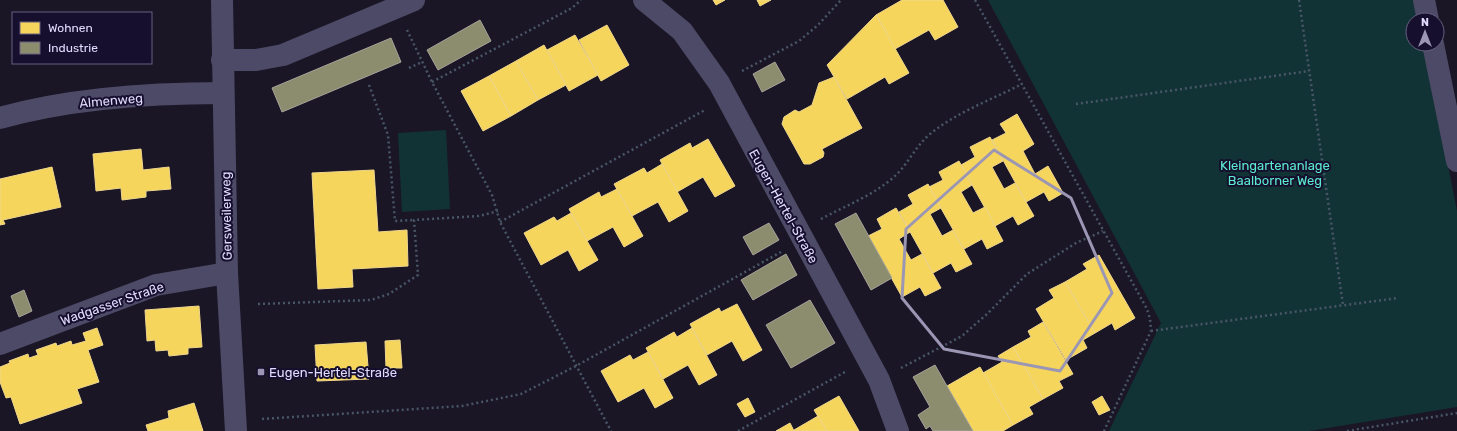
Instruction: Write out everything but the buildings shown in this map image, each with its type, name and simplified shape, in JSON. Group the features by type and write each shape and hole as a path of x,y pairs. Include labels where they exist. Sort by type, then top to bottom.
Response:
{"street":[{"name":"Gersweilerweg","path":"222,0 227,273 236,431"},
{"path":"222,60 256,60 283,55 414,0"},
{"name":"Eugen-Hertel-Straße","path":"644,0 682,31 719,83 879,380 898,431"},
{"path":"1424,0 1426,12"},
{"path":"1435,52 1457,161"},
{"name":"Almenweg","path":"0,118 71,104 118,98 223,93"},
{"name":"Wadgasser Straße","path":"0,344 156,286 227,273"}],"path":[{"path":"432,82 572,8 581,0"},
{"path":"738,73 799,41 818,25 841,0"},
{"path":"975,0 1146,309 1150,319 1151,330 1104,431"},
{"path":"1299,0 1343,305"},
{"path":"407,29 432,82 492,195 500,222 611,431"},
{"path":"409,68 422,62"},
{"path":"1076,104 1309,71"},
{"path":"819,220 884,185 900,171 912,153 930,135 958,115 1022,84"},
{"path":"369,85 388,135 395,221 479,216 498,212"},
{"path":"500,222 707,109"},
{"path":"258,304 371,300 389,294 418,275 414,220"},
{"path":"899,369 962,336 987,314 1027,274 1076,243 1103,231"},
{"path":"254,419 462,406 521,394 576,366 786,249"},
{"path":"1151,330 1398,298"},
{"path":"738,431 851,368"},
{"path":"1347,431 1457,413"}],"highlighted area":[{"path":"994,150 1071,198 1112,293 1060,371 944,349 902,298 906,229"}],"green space":[{"name":"Kleingartenanlage Baalborner Weg","path":"988,0 1415,0 1417,12 1405,12 1405,52 1426,52 1457,211 1457,407 1309,431 1109,431 1161,323"},
{"path":"446,130 450,209 402,212 398,133"}],"place":[{"name":"Eugen-Hertel-Straße","path":"261,372"}]}
